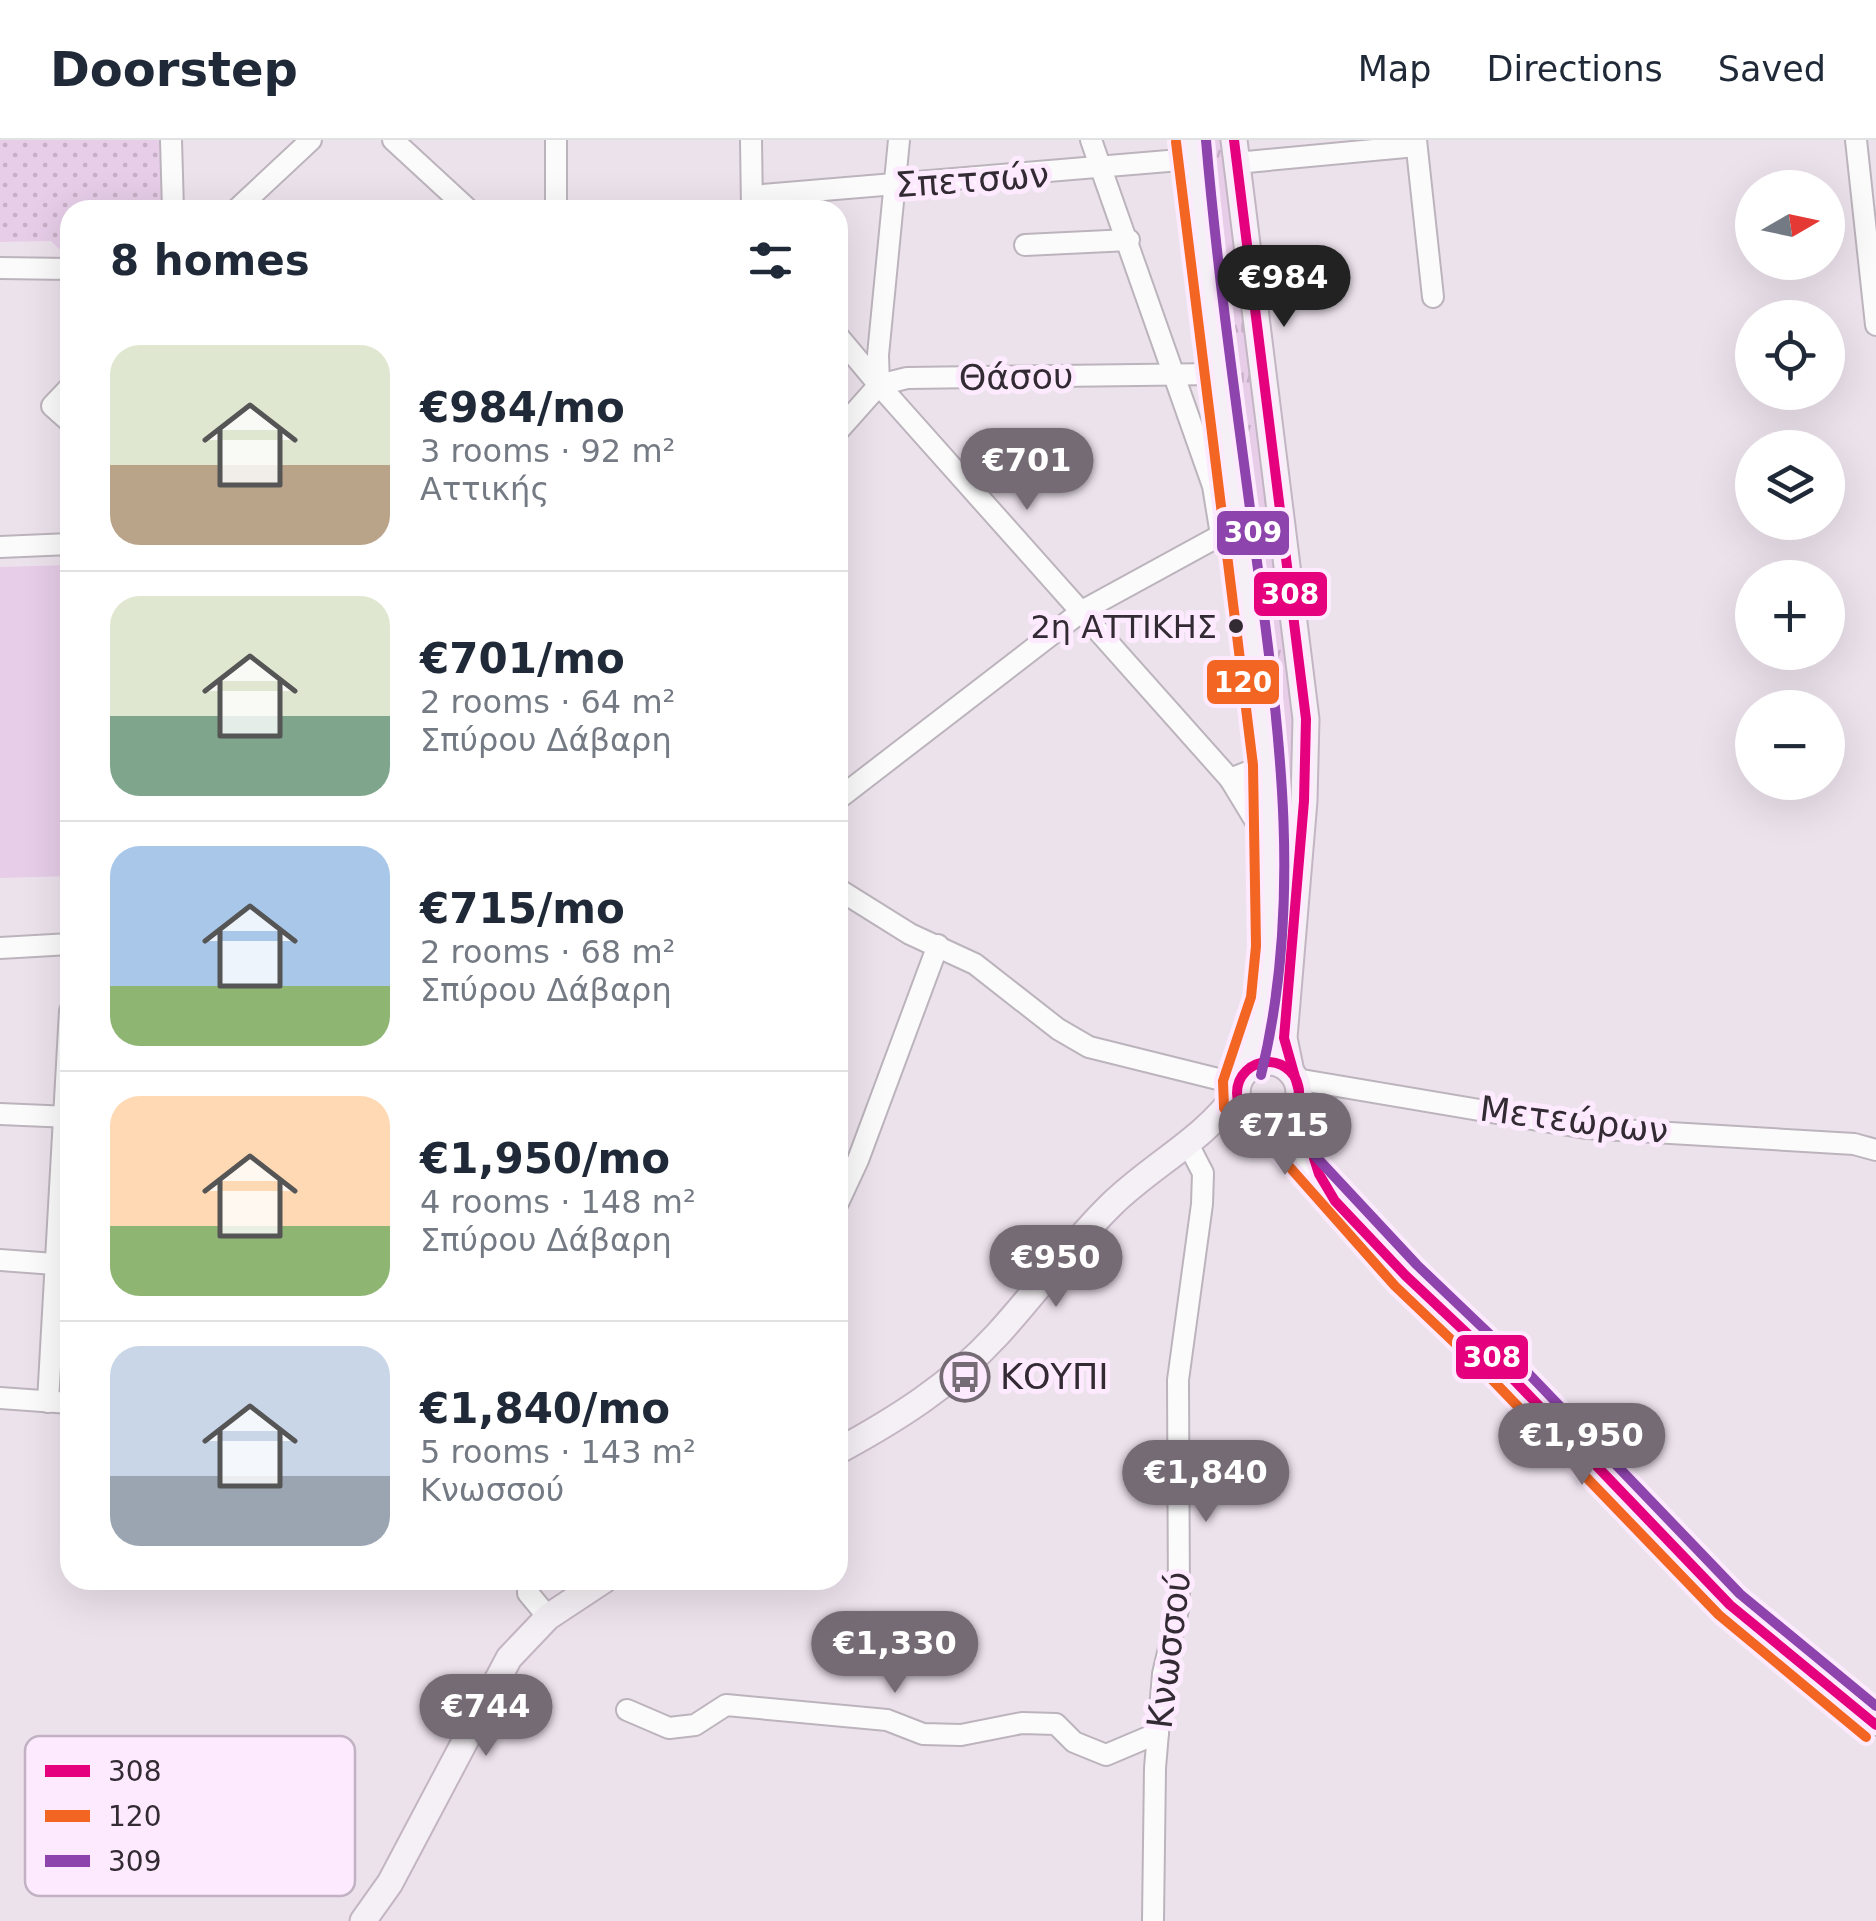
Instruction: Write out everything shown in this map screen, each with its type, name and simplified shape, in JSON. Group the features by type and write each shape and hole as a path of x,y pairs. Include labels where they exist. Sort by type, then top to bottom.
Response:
{"main road":[{"path":"848,1446 887,1425 946,1382 994,1338 1113,1203 1221,1116 1241,1083 1266,1000 1272,947 1268,764 1230,533 1218,374 1192,150"},
{"path":"1188,1144 1226,1127 1285,1120 1295,1085 1284,1038 1304,801 1306,720 1235,152"},
{"path":"1241,1083 1268,1062 1295,1085"},
{"path":"1241,1083 1242,1111 1262,1124"},
{"path":"363,1921 415,1838 509,1658 548,1617 589,1590"}],"street":[{"path":"171,140 174,200"},
{"path":"247,200 311,140"},
{"path":"394,140 458,200"},
{"path":"556,140 556,200"},
{"path":"751,140 752,200"},
{"path":"848,420 879,385 878,354 899,140"},
{"path":"1092,140 1230,533"},
{"path":"1856,140 1876,325"},
{"path":"1235,152 1416,143 1433,297"},
{"name":"Σπετσών","path":"777,200 895,186 1103,170 1192,150"},
{"name":"Σπετσών","path":"1025,245 1129,240"},
{"path":"0,268 60,268"},
{"path":"848,348 1230,779 1272,846"},
{"name":"Θάσου","path":"879,385 908,378 1218,374"},
{"path":"848,786 1082,611 1230,533 1280,524"},
{"path":"0,547 60,544"},
{"path":"1230,779 1268,764"},
{"path":"848,895 910,934 975,964 1058,1029 1089,1048 1241,1083"},
{"path":"0,948 60,945"},
{"path":"848,1181 938,946"},
{"path":"1295,1085 1319,1174 1335,1200"},
{"name":"Μετεώρων","path":"1295,1085 1586,1128 1854,1144 1876,1150"},
{"path":"0,1114 60,1117"},
{"path":"1262,1124 1289,1144 1335,1200 1730,1605 1876,1725"},
{"name":"Κνωσσού","path":"1152,1921 1151,1845 1158,1733 1164,1674 1179,1605 1178,1380 1202,1204 1203,1173 1188,1144"},
{"path":"0,1260 60,1264"},
{"path":"48,1402 60,1292"},
{"path":"0,1398 60,1403"},
{"path":"528,1590 548,1617"},
{"path":"626,1710 668,1728 694,1725 726,1705 887,1720 923,1734 961,1735 1022,1723 1056,1724 1074,1742 1106,1755 1158,1733"}],"green space":[{"path":"0,140 162,140 163,200 60,200 59,249 51,241 0,242"},
{"path":"1196,140 1223,140 1268,510 1257,516 1247,514"},
{"path":"1252,547 1271,549 1273,557 1295,738 1273,1046 1262,1048 1274,1004"},
{"path":"60,565 60,876 0,878 0,567"}],"transit line":[{"name":"309","path":"1206,140 1273,691 1283,819 1281,947 1261,1075"},
{"name":"308","path":"1234,140 1306,719 1304,801 1284,1038 1299,1091 1297,1104 1319,1174 1335,1201 1406,1276 1492,1357 1730,1605 1876,1725"},
{"name":"120","path":"1176,142 1253,765 1256,946 1251,997 1223,1081 1224,1108 1240,1130 1279,1155 1395,1286 1481,1368 1719,1615 1866,1737"},
{"name":"308","path":"1268,1062 1290,1071 1299,1093 1290,1115 1268,1124 1246,1115 1237,1093 1246,1071 1268,1062"},
{"name":"309","path":"1277,1115 1417,1265 1503,1347 1740,1594 1876,1706"}],"place":[{"name":"2η ΑΤΤΙΚΗΣ","path":"1236,626"},
{"name":"ΚΟΥΠΙ","path":"965,1377"}]}
